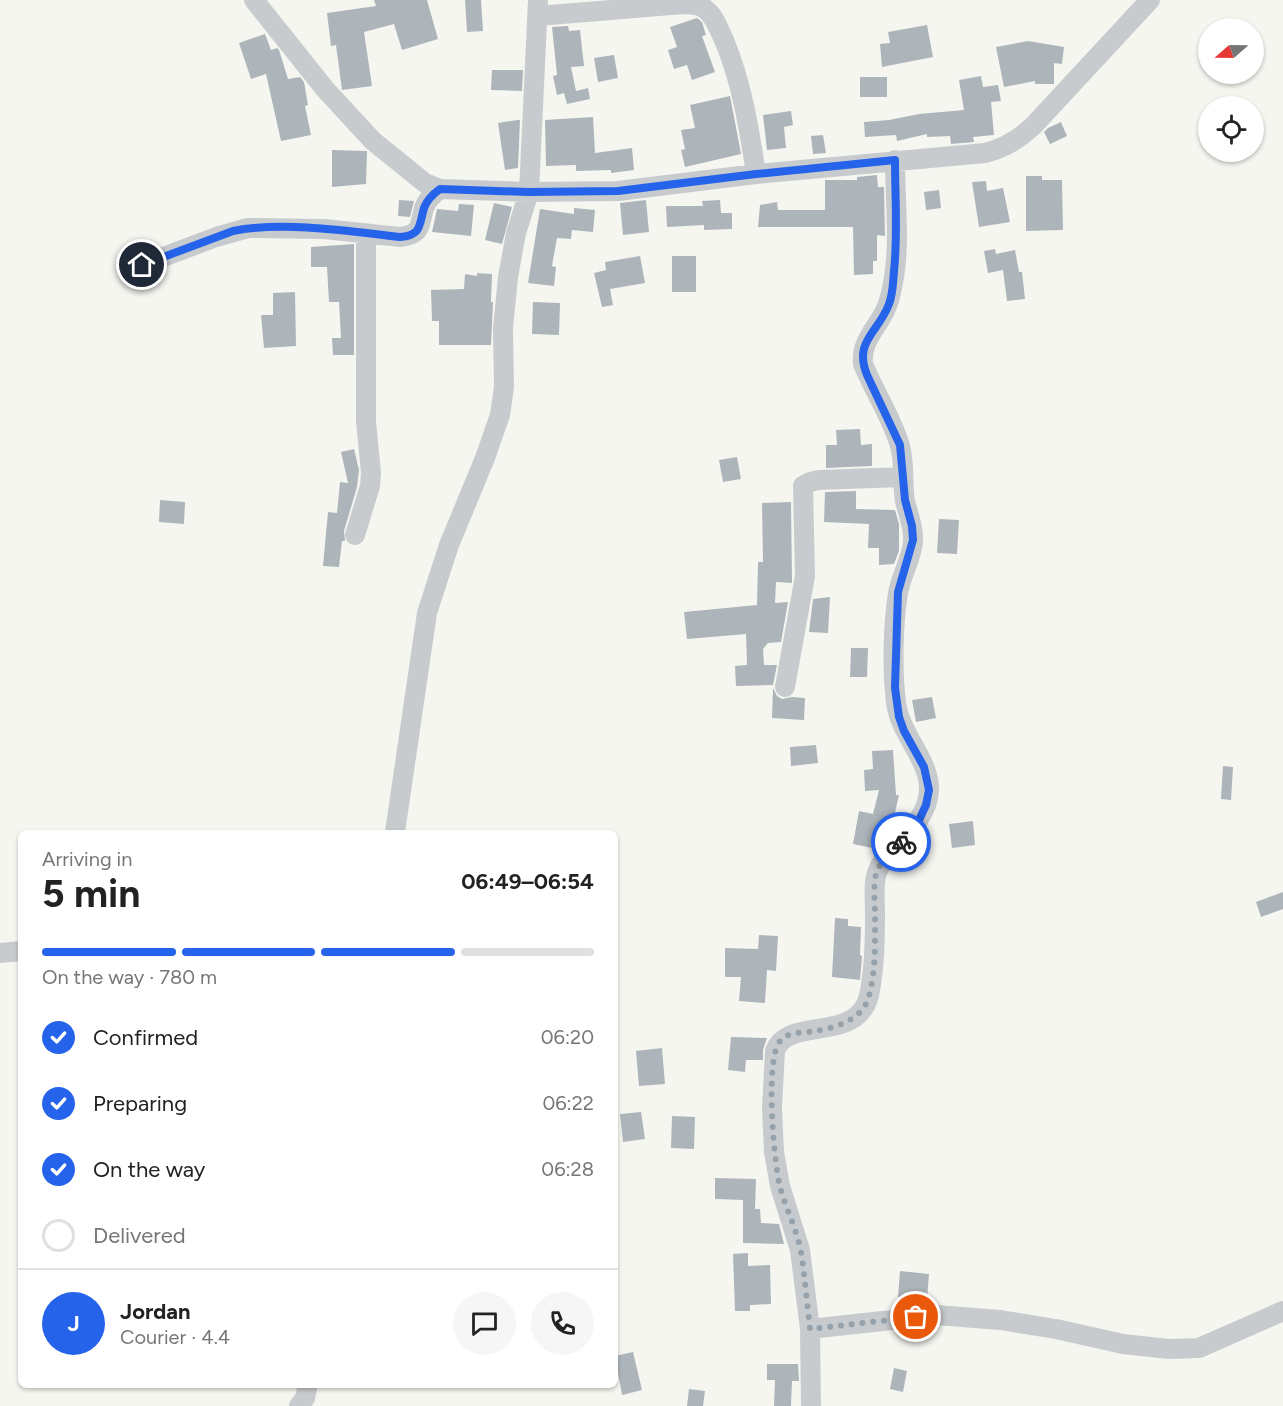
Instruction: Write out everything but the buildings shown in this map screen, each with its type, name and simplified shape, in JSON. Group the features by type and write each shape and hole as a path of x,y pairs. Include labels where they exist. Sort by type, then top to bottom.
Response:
{"street":[{"path":"254,0 325,88 373,141 425,183 440,189 528,192 618,191 756,174 986,153 1002,149 1034,125 1150,0"},
{"path":"395,830 427,613 449,545 485,459 500,414 504,387 503,328 508,277 516,233 528,192 538,8 696,4 704,8 718,28 734,63 747,113 756,174"},
{"path":"811,1406 810,1329 800,1250 780,1186 774,1152 773,1065 777,1044 782,1038 795,1033 831,1028 853,1018 866,1006 875,955 876,873 886,856 908,836 919,820 926,805 929,790 927,777 904,731 896,704 898,592 913,540 902,477 902,456 900,445 867,375 862,354 866,342 889,304 893,285 898,237 895,160"},
{"path":"142,265 233,231 249,228 324,229 400,237 415,233 420,226 428,201 440,189"},
{"path":"355,535 370,486 371,473 365,400 366,233"},
{"path":"785,687 805,576 803,486 819,480 902,477"},
{"path":"0,953 18,951"},
{"path":"810,1329 937,1315 1000,1320 1056,1329 1123,1344 1179,1349 1198,1348 1283,1311"},
{"path":"299,1406 305,1398 307,1388"}],"way so far":[{"path":"901,842 886,856 876,873 875,955 866,1006 853,1018 831,1028 795,1033 782,1038 777,1044 773,1065 772,1108 774,1152 780,1186 800,1250 810,1329 916,1317"}],"route":[{"path":"142,265 233,231 249,228 324,229 409,236 415,233 420,226 424,208 440,189 528,192 618,191 895,160 898,237 893,285 889,304 866,342 862,354 867,375 900,445 905,500 912,526 913,540 898,592 895,642 896,704 904,731 924,767 929,790 926,805 919,820 901,842"}]}
